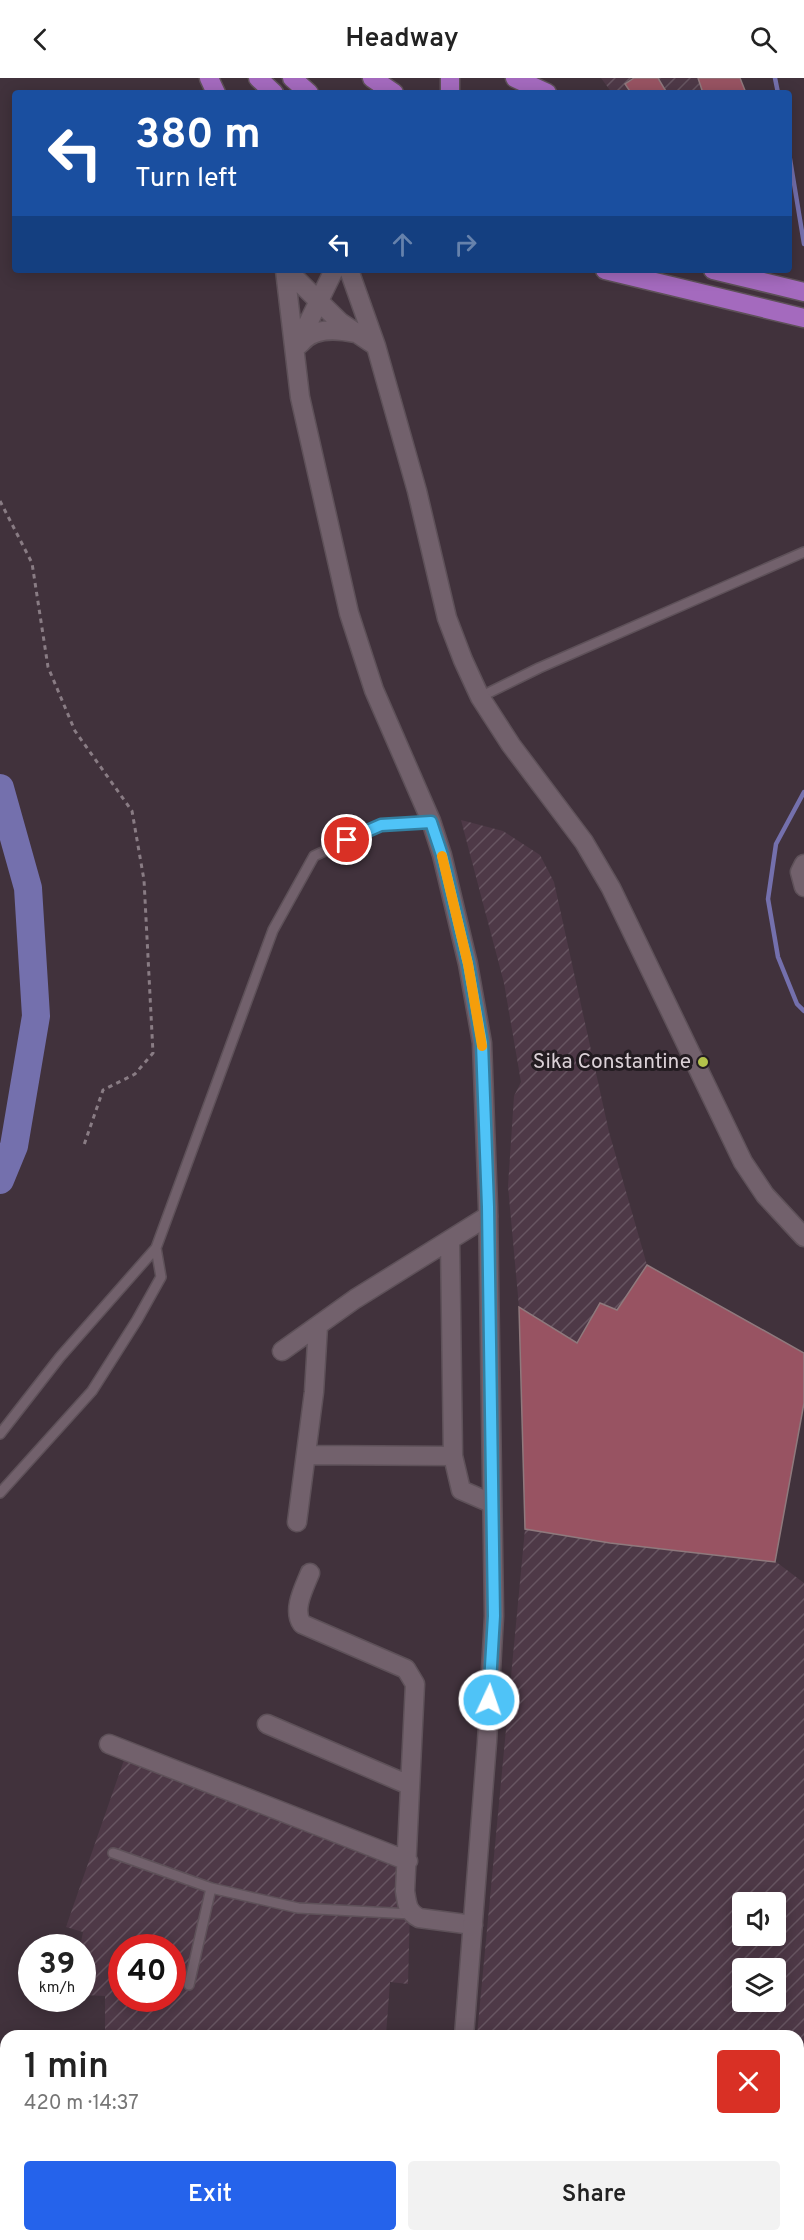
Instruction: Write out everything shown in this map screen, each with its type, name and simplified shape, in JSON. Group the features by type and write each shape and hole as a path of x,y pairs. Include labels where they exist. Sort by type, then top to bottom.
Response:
{"highway":[{"path":"258,78 271,90"},
{"path":"292,78 306,90"},
{"path":"372,78 390,90"},
{"path":"515,78 541,90"},
{"path":"617,273 804,318"},
{"path":"724,273 804,292"}],"street":[{"path":"286,273 300,397 349,613 374,690 431,822 442,855 468,964 482,1043 488,1216 494,1616 487,1742 464,2030"},
{"path":"289,273 340,322 376,346"},
{"path":"295,350 333,273"},
{"path":"350,273 376,346 417,491 447,618 480,697 512,745 584,842 612,888 743,1162 765,1196 804,1238"},
{"path":"295,350 303,340 319,332 335,329 357,333"},
{"path":"282,1351 354,1299 488,1216"},
{"path":"450,1241 453,1456 461,1490 491,1503"},
{"path":"297,1522 314,1392 318,1326"},
{"path":"307,1455 453,1456"},
{"path":"310,1573 298,1610 298,1619 302,1624 406,1669 415,1683 405,1891 407,1906 411,1914 418,1918 473,1925"},
{"path":"267,1724 410,1785"},
{"path":"109,1744 408,1861"}],"lane":[{"path":"480,697 539,668 804,552"},
{"path":"0,1434 60,1357 156,1248 273,930 314,856 381,825 431,822"},
{"path":"0,1493 92,1391 126,1338 161,1277 156,1248"},
{"path":"113,1853 211,1888 298,1908 411,1914"},
{"path":"189,1985 211,1888"}],"path":[{"path":"0,501 32,563 48,667 75,731 132,811 144,880 153,1053 135,1074 103,1090 84,1145"}],"shaded area":[{"path":"601,78 727,78 729,90 610,90"},
{"path":"461,820 503,831 540,855 554,882 609,1132 647,1265 804,1353 804,1403 775,1561 804,1583 804,2030 477,2030 525,1529 519,1307 508,1186 514,1096 521,1082 504,983"},
{"path":"125,1757 411,1869 408,1984 390,1982 386,2030 105,2030 105,1996 96,1996 96,1934 83,1934 83,1932 66,1927"}],"building":[{"path":"634,78 658,78 665,90 629,90 625,84"},
{"path":"698,78 740,78 745,90 702,90"},
{"path":"647,1265 804,1353 804,1403 775,1562 610,1543 525,1529 519,1307 577,1343 600,1303 617,1310"}],"waterway":[{"path":"775,78 777,90"},
{"path":"792,171 804,244"},
{"path":"0,788 28,888 36,1016 14,1146 0,1180"},
{"path":"804,792 776,844 768,899 778,957 797,1004 804,1011"}],"slow traffic":[{"path":"442,856 468,964 482,1046"}],"place":[{"name":"Sika Constantine","path":"703,1062"}],"route":[{"path":"347,840 381,825 431,822 442,855 468,964 482,1043 488,1207 494,1616 489,1700"}]}
